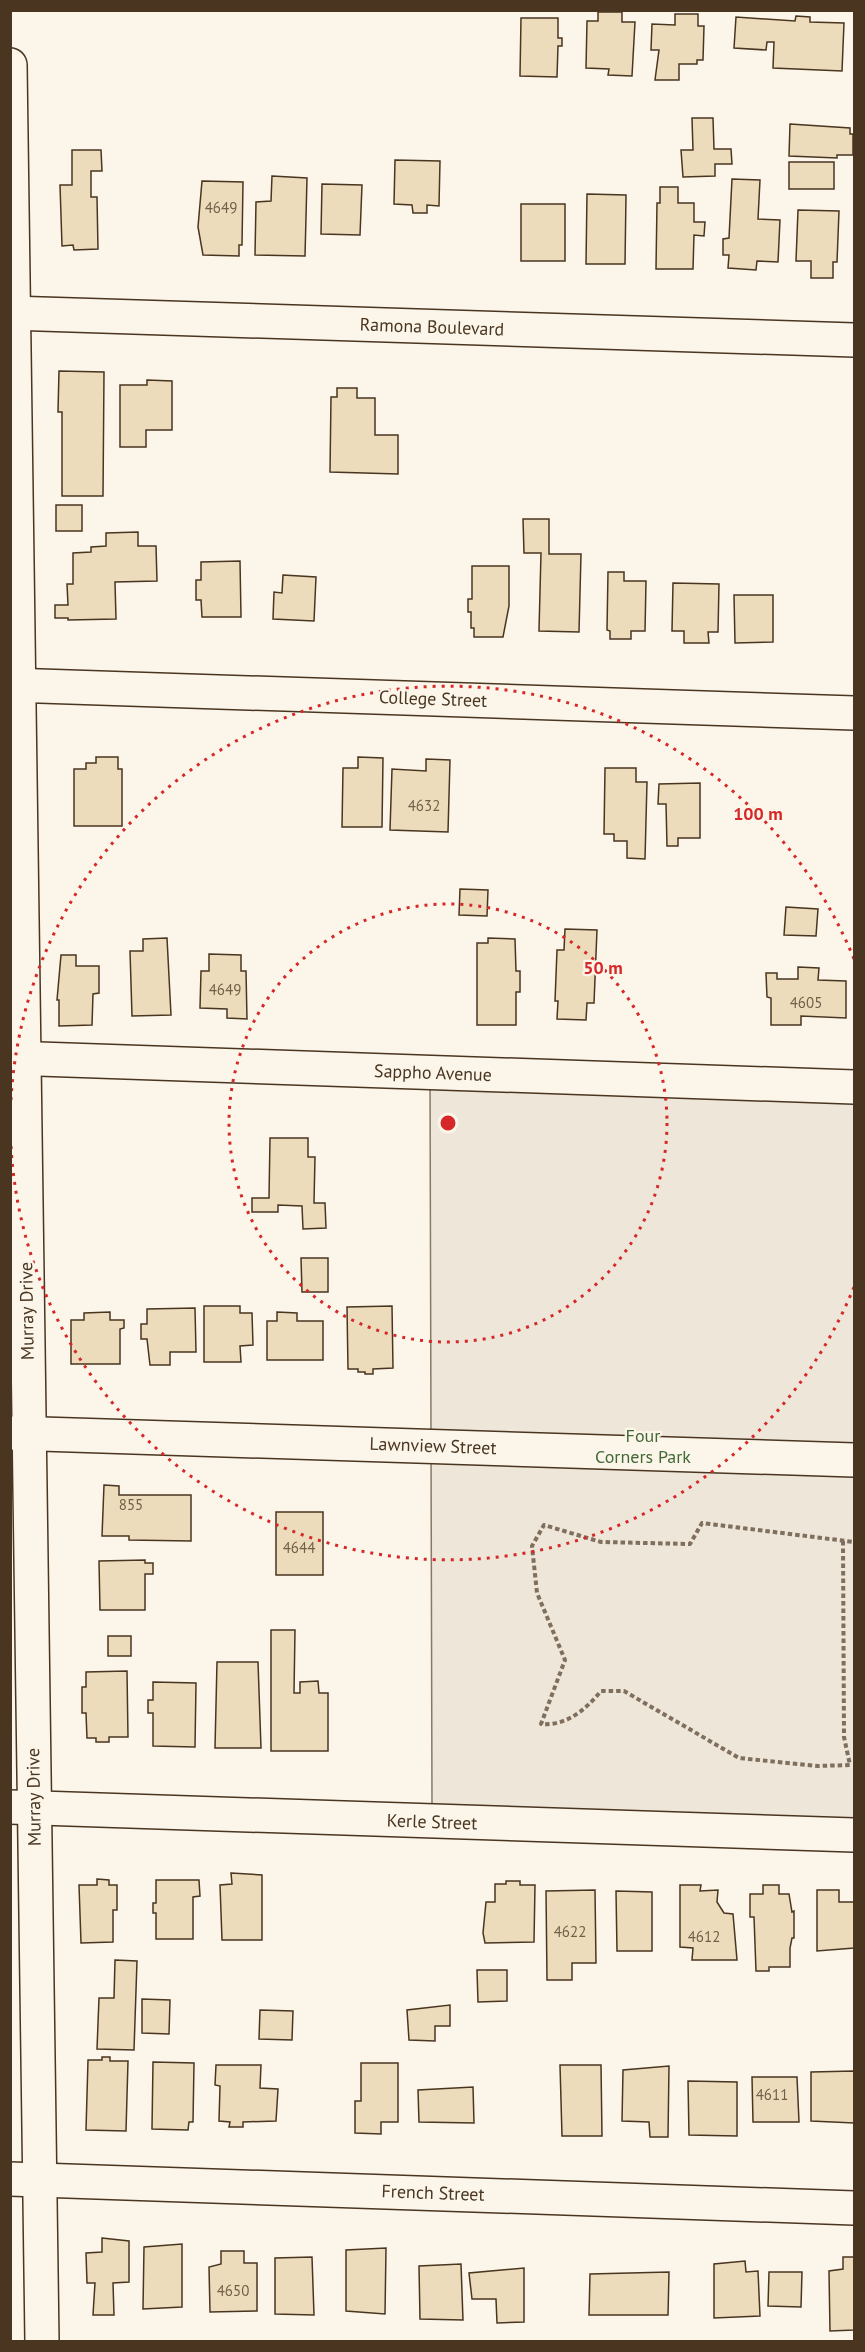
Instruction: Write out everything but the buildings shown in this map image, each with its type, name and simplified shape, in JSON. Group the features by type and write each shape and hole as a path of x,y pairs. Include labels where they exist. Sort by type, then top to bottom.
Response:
{"street":[{"name":"Murray Drive","path":"10,65 25,2180 42,2342"},
{"name":"Ramona Boulevard","path":"12,313 855,340"},
{"name":"College Street","path":"14,685 855,713"},
{"name":"Sappho Avenue","path":"17,1058 855,1088"},
{"name":"Lawnview Street","path":"19,1433 855,1460"},
{"name":"Kerle Street","path":"23,1807 855,1835"},
{"name":"French Street","path":"25,2180 855,2208"}],"path":[{"path":"843,1541 844,1737 852,1766 818,1766 740,1758 624,1691 601,1691 584,1710 555,1725 541,1724 566,1660 537,1593 532,1546 544,1525 601,1542 690,1544 702,1523 855,1542"}],"green space":[{"name":"Four Corners Park","path":"430,1072 854,1087 854,1836 432,1808"}]}
